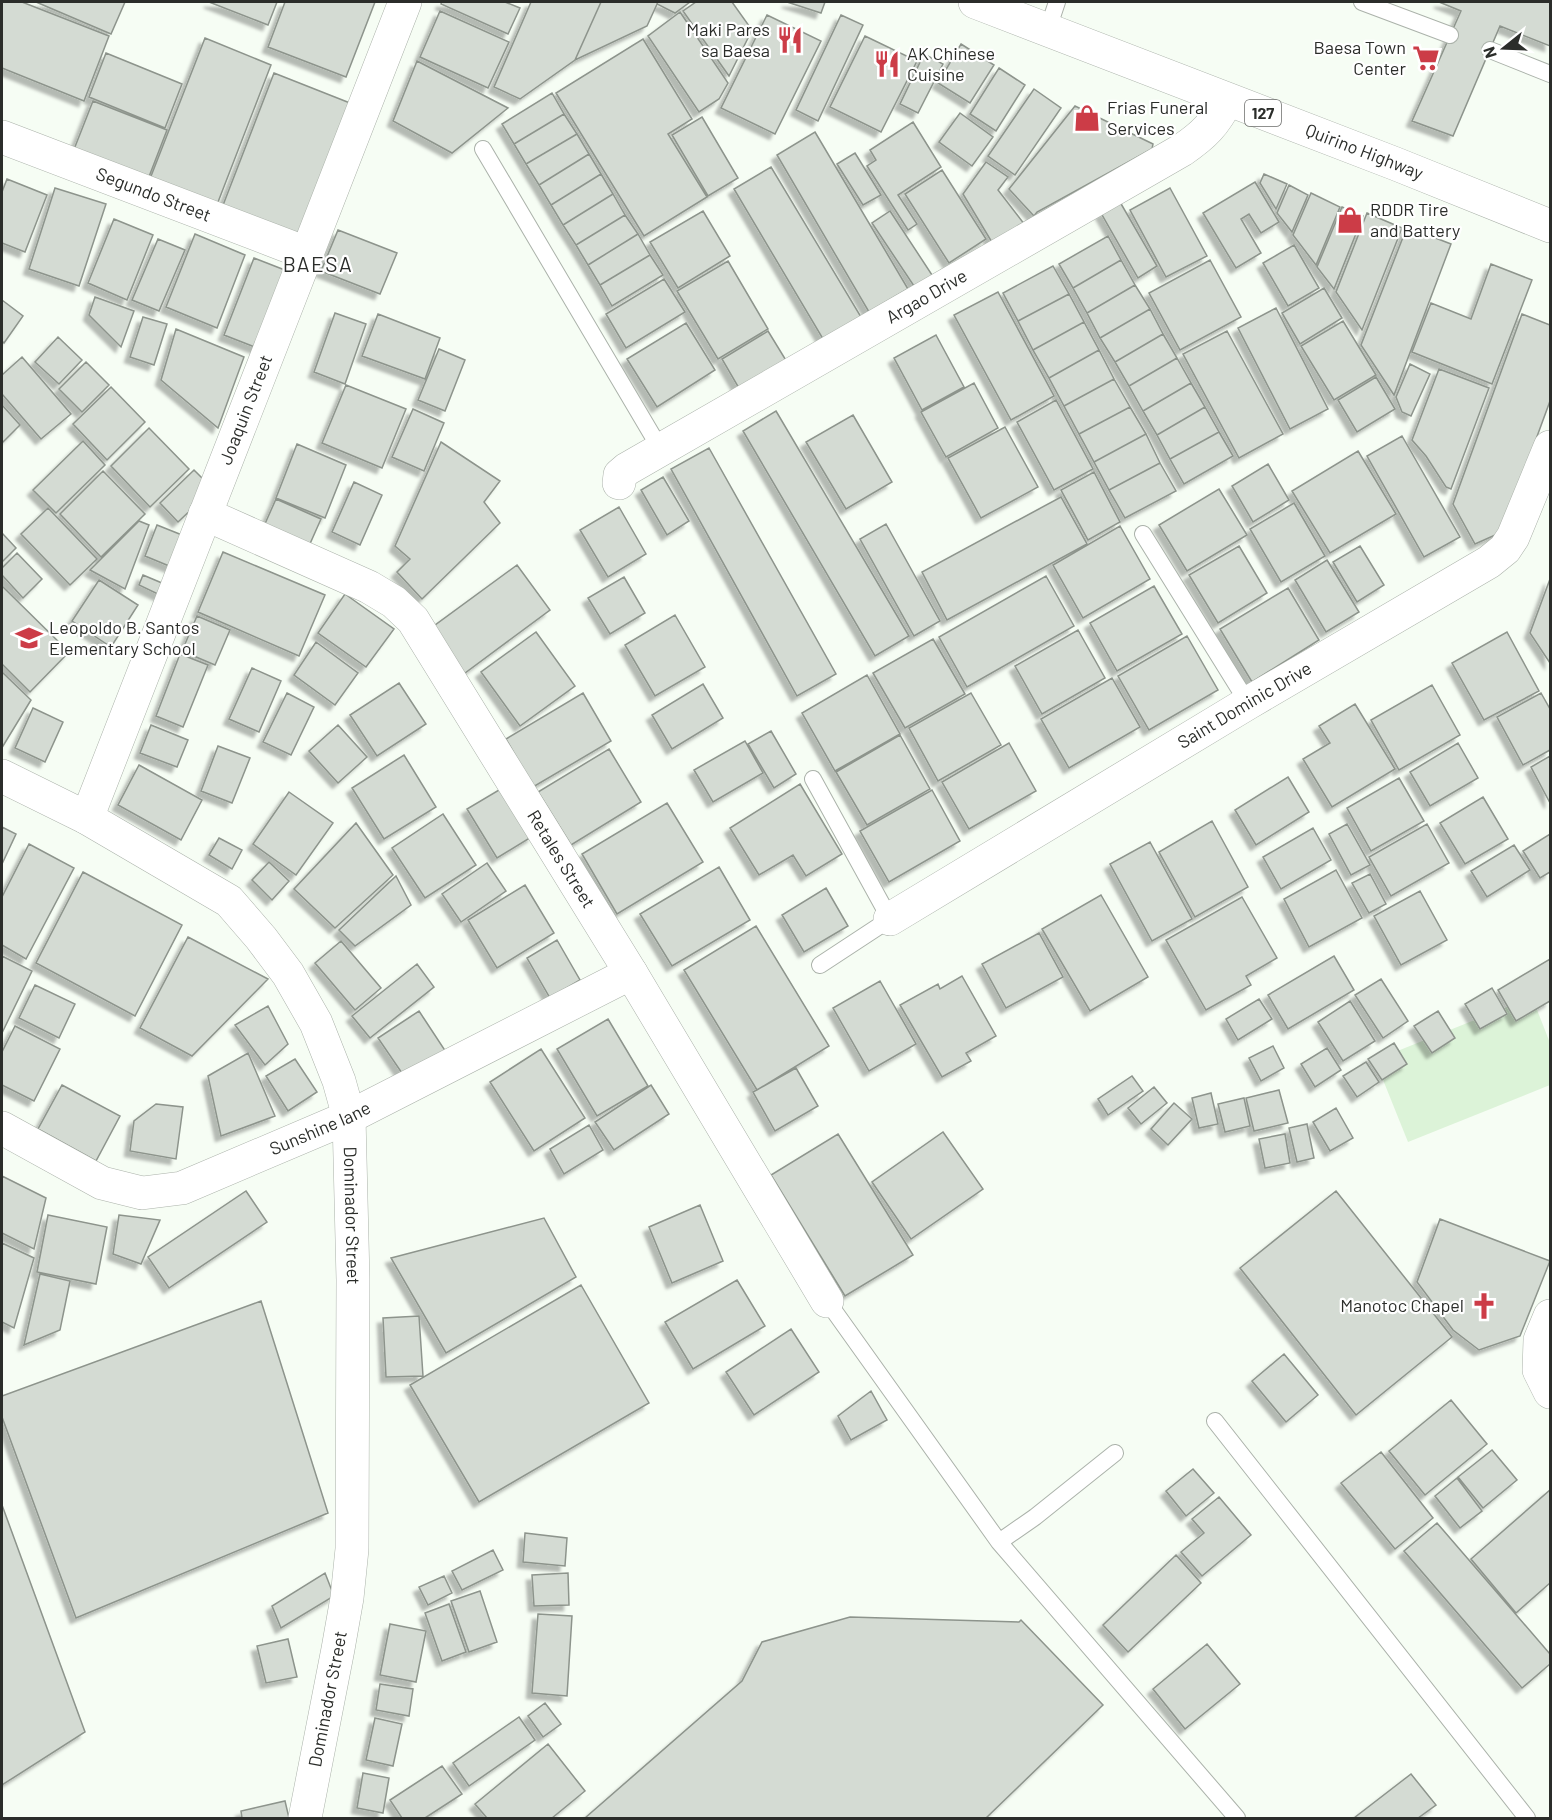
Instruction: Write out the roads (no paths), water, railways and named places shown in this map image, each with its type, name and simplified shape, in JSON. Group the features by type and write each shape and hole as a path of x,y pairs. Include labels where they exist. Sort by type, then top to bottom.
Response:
{"street":[{"name":"Joaquin Street","path":"87,818 405,2"},
{"name":"Quirino Highway","path":"975,2 1052,15 1227,100 1551,226"},
{"name":"Argao Drive","path":"619,483 620,475 869,318 1182,150 1204,135 1220,114 1227,100"},
{"name":"Segundo Street","path":"2,137 306,252"},
{"name":"Saint Dominic Drive","path":"890,919 1248,703 1489,562 1505,549 1521,521 1551,447"},
{"name":"Retales Street","path":"205,514 369,586 394,602 413,620 631,973 827,1301"},
{"name":"Dominador Street","path":"2,776 87,818 229,901 288,974 316,1023 339,1081 349,1117 353,1280 352,1549 347,1598 338,1649 304,1818"},
{"name":"Sunshine lane","path":"2,1128 102,1183 142,1194 182,1188 349,1117 631,973"},
{"path":"1551,1316 1540,1340 1539,1370 1551,1392"}],"lane":[{"path":"1362,2 1450,35"},
{"path":"1490,50 1551,74"},
{"path":"483,149 661,450"},
{"path":"1143,534 1248,703"},
{"path":"813,779 890,919 820,965"},
{"path":"827,1301 999,1542 1237,1818"},
{"path":"1215,1421 1527,1818"},
{"path":"999,1542 1035,1517 1115,1453"}],"place":[{"name":"Maki Pares sa Baesa","path":"790,40"},
{"name":"Baesa Town Center","path":"1426,58"},
{"name":"AK Chinese Cuisine","path":"887,64"},
{"name":"Frias Funeral Services","path":"1087,118"},
{"name":"RDDR Tire and Battery","path":"1350,220"},
{"name":"Leopoldo B. Santos Elementary School","path":"29,638"},
{"name":"Manotoc Chapel","path":"1484,1306"}],"district":[{"name":"BAESA","path":"318,265"}]}
